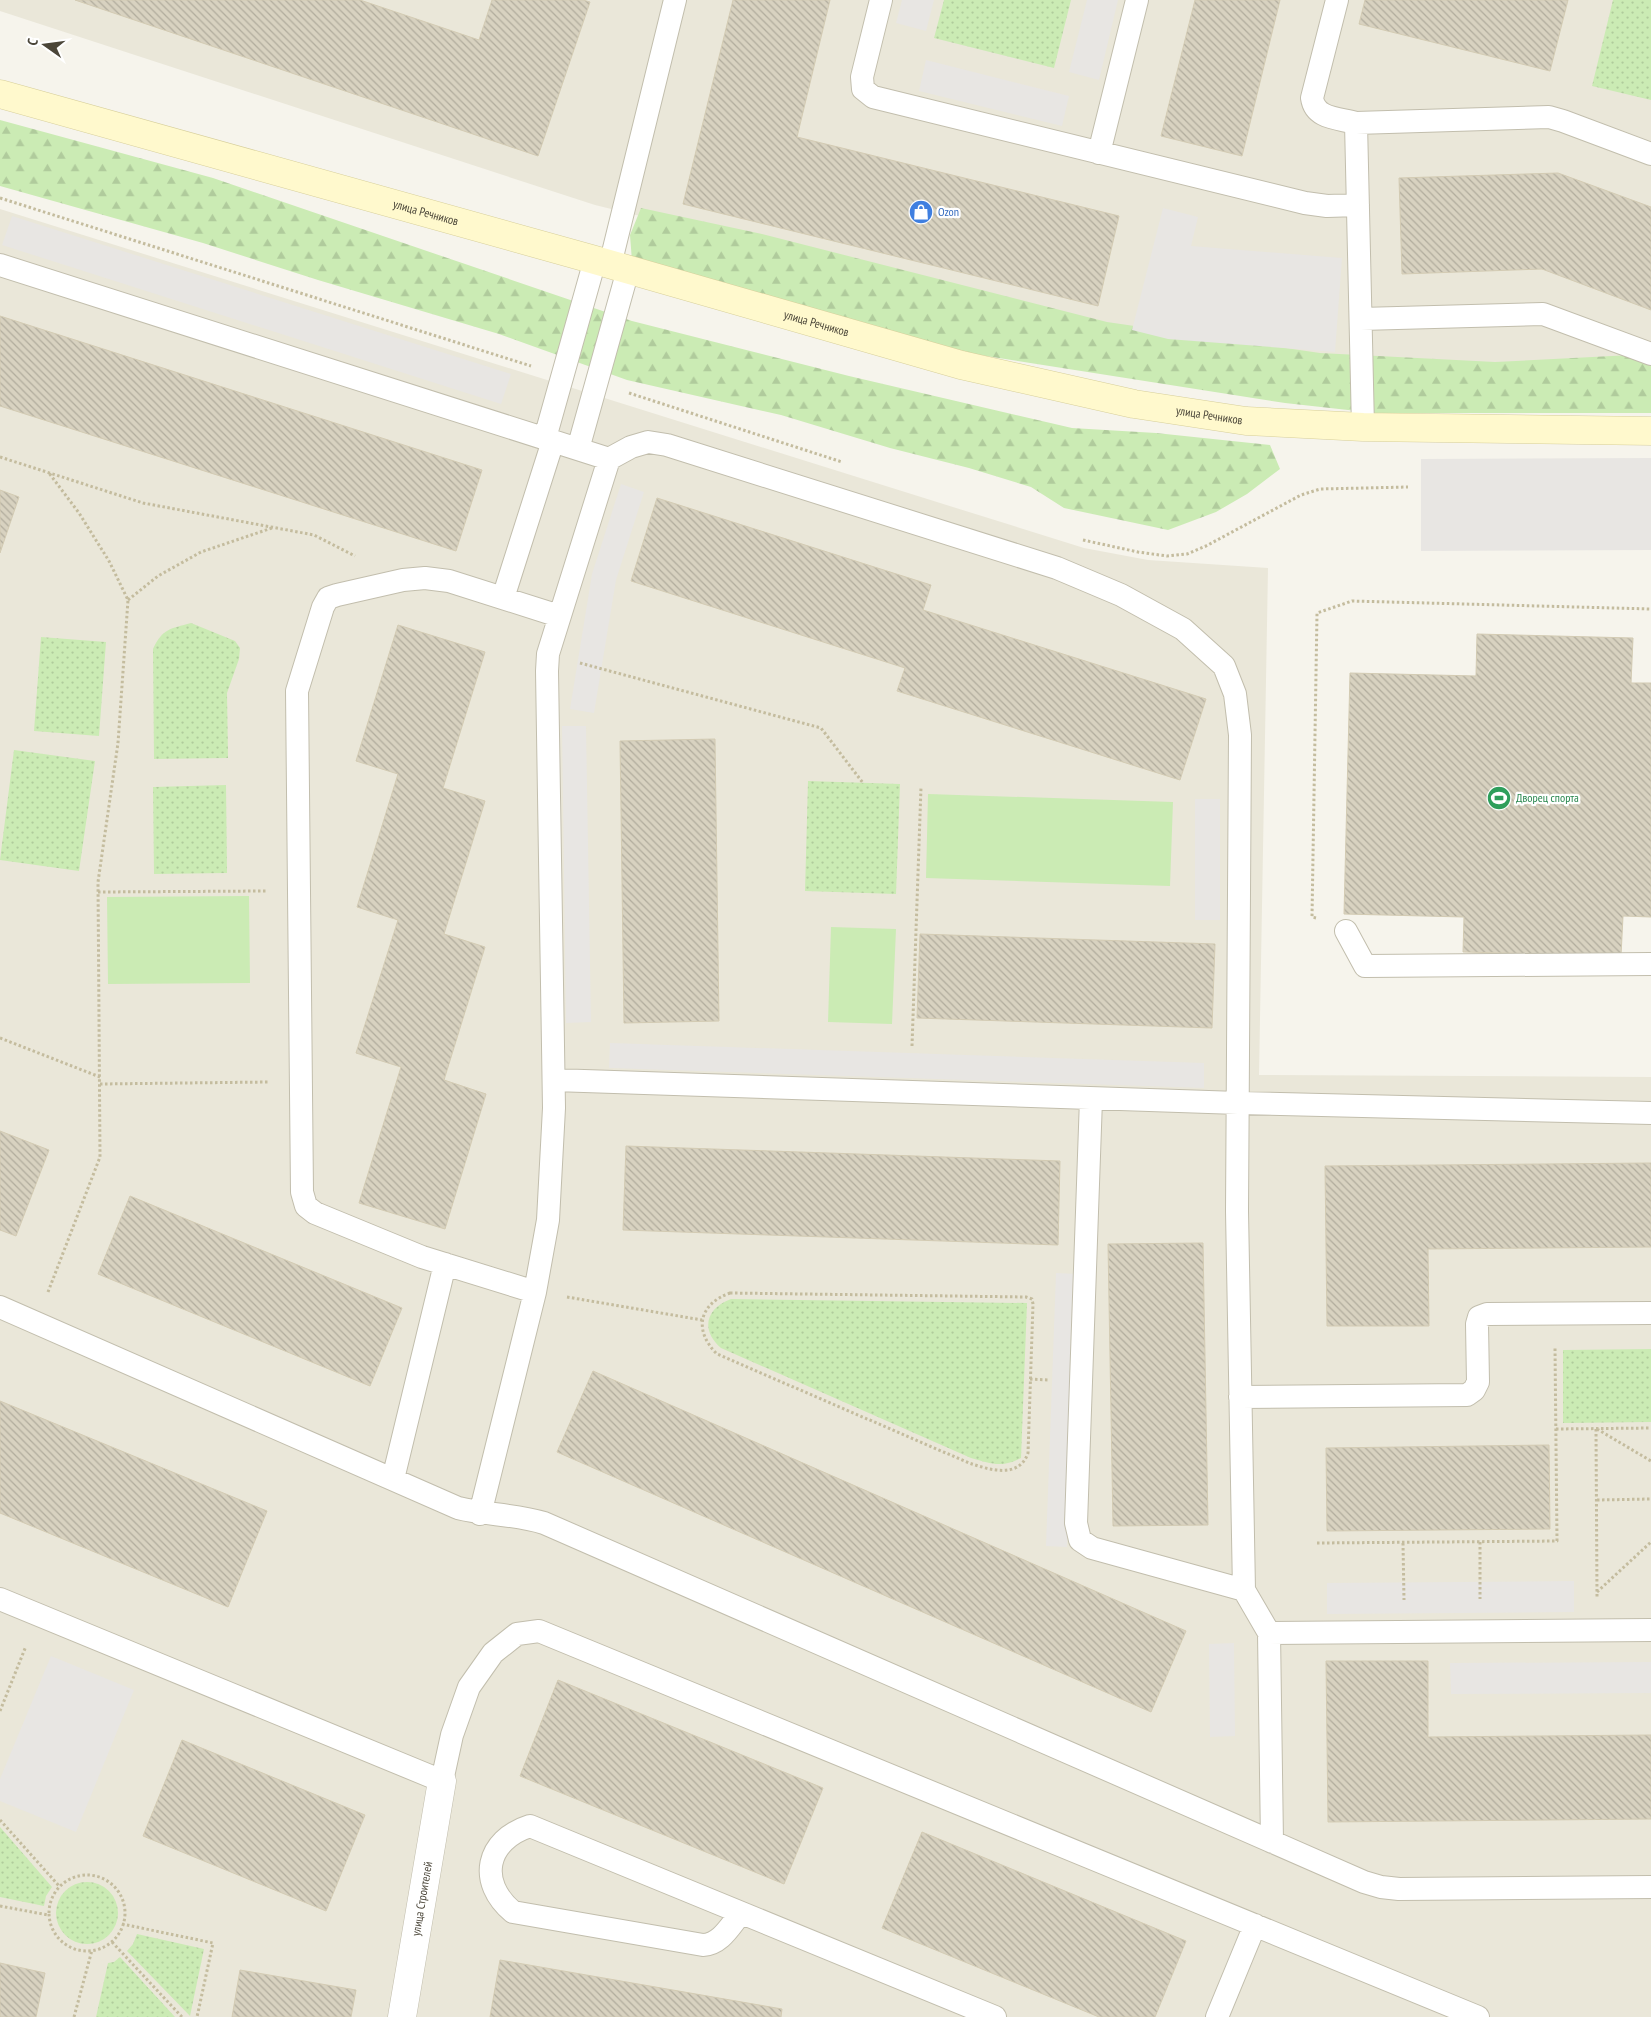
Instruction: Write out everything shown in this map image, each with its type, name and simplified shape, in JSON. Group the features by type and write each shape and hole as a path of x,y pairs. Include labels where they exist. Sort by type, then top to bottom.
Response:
{"street":[{"name":"улица Речников","path":"0,94 961,365 1134,404 1246,421 1363,427 1651,431"},
{"name":"улица Строителей","path":"402,2017 442,1781"}],"lane":[{"path":"578,449 597,383 611,265 675,0"},
{"path":"881,0 862,77 863,89 873,97 1305,203 1327,206 1358,205"},
{"path":"1099,153 1137,0"},
{"path":"1337,0 1312,98 1314,107 1320,114 1356,123 1548,117 1651,154"},
{"path":"1356,123 1363,427"},
{"path":"0,265 609,459"},
{"path":"503,598 549,440 564,372 611,265"},
{"path":"1361,319 1543,314 1651,354"},
{"path":"480,1514 535,1292 548,1220 554,1080 548,654 609,459 631,447 648,442 667,445 1057,568 1121,596 1183,629 1224,666 1235,694 1240,735 1237,1211 1244,1590 1269,1633 1272,1842"},
{"path":"535,1292 422,1257 324,1217 306,1206 302,1192 297,691 323,607 328,598 337,594 403,580 425,578 449,581 559,616"},
{"path":"1346,931 1365,966 1651,964"},
{"path":"554,1080 1238,1104 1651,1113"},
{"path":"1091,1099 1076,1522 1080,1540 1092,1548 1244,1590"},
{"path":"392,1479 445,1264"},
{"path":"0,1307 458,1508 480,1514 522,1516 544,1523 1364,1882 1381,1887 1399,1889 1651,1887"},
{"path":"1240,1397 1467,1395 1474,1390 1478,1382 1477,1324 1479,1317 1487,1314 1651,1313"},
{"path":"0,1599 442,1781 452,1735 469,1687 493,1653 511,1638 517,1634 539,1631 1478,2017"},
{"path":"1269,1633 1651,1630"},
{"path":"741,1913 720,1939 712,1945 703,1946 513,1912 502,1903 494,1892 490,1878 491,1864 496,1850 505,1838 517,1830 530,1826 995,2017"},
{"path":"1217,2017 1255,1925"}],"path":[{"path":"0,198 539,369 564,372"},
{"path":"597,383 851,465"},
{"path":"0,457 143,503 314,534 403,580"},
{"path":"36,1323 100,1157 98,882 118,743 128,600 109,561 79,513 49,473"},
{"path":"1077,538 1138,552 1167,556 1187,554 1302,496 1320,489 1408,487"},
{"path":"128,600 158,576 202,552 273,528"},
{"path":"1346,931 1312,917 1317,613 1352,602 1651,609"},
{"path":"548,654 821,728 863,783"},
{"path":"912,1046 921,786"},
{"path":"98,892 299,890"},
{"path":"0,1038 100,1077"},
{"path":"100,1084 301,1082"},
{"path":"535,1292 702,1320"},
{"path":"730,1293 1026,1297 1032,1299 1028,1452 1026,1460 1010,1470 992,1470 960,1460 716,1354 707,1344 702,1333 702,1320 707,1307 717,1298 730,1293"},
{"path":"1317,1543 1557,1541 1555,1314"},
{"path":"1556,1429 1651,1428"},
{"path":"1596,1429 1651,1461"},
{"path":"1596,1429 1598,1630"},
{"path":"1597,1500 1651,1499"},
{"path":"1480,1542 1480,1631"},
{"path":"1597,1592 1651,1542"},
{"path":"1404,1543 1405,1632"},
{"path":"0,1711 27,1644"},
{"path":"0,1820 60,1887"},
{"path":"93,1875 109,1882 120,1895 125,1911 122,1928 112,1942 97,1950 80,1951 65,1944 54,1932 49,1916 52,1898 60,1887 77,1876 93,1875"},
{"path":"0,1906 49,1916"},
{"path":"122,1924 213,1944 198,2017"},
{"path":"112,1942 182,2017"},
{"path":"74,2017 92,1950"}],"shaded area":[{"path":"0,0 1651,0 1651,381 1151,341 595,205 0,11"},
{"path":"902,0 934,0 926,31 896,23"},
{"path":"1087,0 1118,0 1099,80 1069,72"},
{"path":"926,60 1069,96 1062,126 919,91"},
{"path":"1163,208 1198,217 1191,246 1342,258 1335,352 1168,339 1132,330"},
{"path":"0,209 1084,548 1148,560 1268,568 1259,1075 1651,1077 1651,2017 0,2017"},
{"path":"12,216 511,374 501,404 2,245"},
{"path":"1651,458 1651,550 1421,551 1421,459"},
{"path":"621,484 644,492 616,580 594,713 570,709 592,574"},
{"path":"562,726 586,726 591,1022 566,1023"},
{"path":"1195,799 1220,799 1220,920 1195,920"},
{"path":"610,1043 1204,1063 1204,1088 609,1068"},
{"path":"1056,1273 1077,1274 1067,1547 1046,1546"},
{"path":"1574,1581 1574,1612 1327,1614 1327,1583"},
{"path":"1234,1643 1235,1736 1210,1737 1209,1644"},
{"path":"51,1656 134,1690 76,1832 0,1801 0,1779"},
{"path":"1651,1662 1651,1693 1451,1694 1450,1663"}],"green space":[{"path":"944,0 1071,0 1054,68 934,38"},
{"path":"1613,0 1651,0 1651,100 1592,86"},
{"path":"0,120 213,178 632,321 849,376 1072,428 1156,433 1270,445 1280,469 1247,494 1216,512 1168,530 1064,508 1031,487 969,468 890,448 781,415 627,380 499,334 318,280 203,243 0,186"},
{"path":"641,208 762,234 1107,322 1320,353 1495,362 1651,354 1651,413 1375,413 1285,403 967,353 632,261 630,235"},
{"path":"191,623 235,641 240,648 239,659 227,693 228,758 154,759 153,649 160,637 168,630"},
{"path":"41,637 106,642 99,736 34,731"},
{"path":"14,750 95,761 79,871 0,860"},
{"path":"808,781 900,784 896,894 805,891"},
{"path":"226,785 227,873 154,874 153,787"},
{"path":"928,794 1173,802 1170,886 926,878"},
{"path":"249,896 250,983 108,984 107,897"},
{"path":"831,927 896,929 892,1024 828,1022"},
{"path":"731,1299 1027,1303 1021,1458 1008,1463 996,1464 971,1458 721,1348 710,1334 709,1320 716,1308"},
{"path":"1651,1349 1651,1422 1563,1423 1563,1350"},
{"path":"0,1827 52,1887 46,1896 44,1906 0,1897"},
{"path":"81,1882 93,1882 109,1891 116,1901 118,1913 116,1925 109,1935 93,1944 81,1944 70,1939 61,1930 56,1919 56,1907 61,1896 70,1887"},
{"path":"137,1934 204,1949 190,2016 127,1951 133,1944"},
{"path":"120,1957 175,2017 96,2017 108,1963 114,1962"}],"building":[{"path":"75,0 360,0 479,40 492,0 583,0 590,2 538,156"},
{"path":"733,0 830,0 797,137 1119,216 1098,306 683,204"},
{"path":"1195,0 1280,0 1242,156 1161,136"},
{"path":"1365,0 1568,0 1550,71 1359,24"},
{"path":"1558,173 1651,207 1651,310 1542,269 1402,274 1399,178"},
{"path":"0,316 482,470 456,551 0,406"},
{"path":"0,490 19,497 0,553"},
{"path":"657,498 931,585 923,610 1206,699 1180,780 897,691 905,668 631,581"},
{"path":"398,625 485,652 443,788 485,801 444,934 485,947 444,1080 486,1094 445,1229 359,1203 401,1067 356,1053 398,920 357,907 398,774 356,761"},
{"name":"Дворец спорта","path":"1477,634 1633,638 1631,683 1651,683 1651,917 1623,916 1621,956 1463,952 1464,917 1344,914 1350,673 1476,676"},
{"path":"715,739 719,1021 624,1023 620,741"},
{"path":"920,934 1215,944 1212,1028 917,1018"},
{"path":"0,1131 49,1150 16,1236 0,1230"},
{"path":"626,1146 1060,1161 1058,1245 623,1230"},
{"path":"1651,1163 1651,1247 1428,1249 1429,1326 1327,1326 1325,1166"},
{"path":"130,1196 402,1308 370,1386 98,1274"},
{"path":"1203,1243 1208,1525 1113,1526 1108,1244"},
{"path":"593,1371 1186,1631 1151,1712 557,1452"},
{"path":"0,1401 267,1511 228,1607 0,1513"},
{"path":"1549,1445 1550,1529 1327,1531 1326,1448"},
{"path":"1326,1661 1428,1661 1428,1737 1651,1735 1651,1819 1328,1822"},
{"path":"558,1680 823,1788 784,1884 520,1776"},
{"path":"182,1740 365,1815 326,1911 143,1836"},
{"path":"922,1832 1186,1941 1155,2017 1099,2017 882,1928"},
{"path":"500,1960 782,2009 781,2017 490,2017"},
{"path":"0,1963 45,1973 36,2017 0,2017"},
{"path":"240,1970 356,1990 351,2017 232,2017"}],"place":[{"name":"Ozon","path":"921,212"},
{"name":"Дворец спорта","path":"1499,798"}]}
